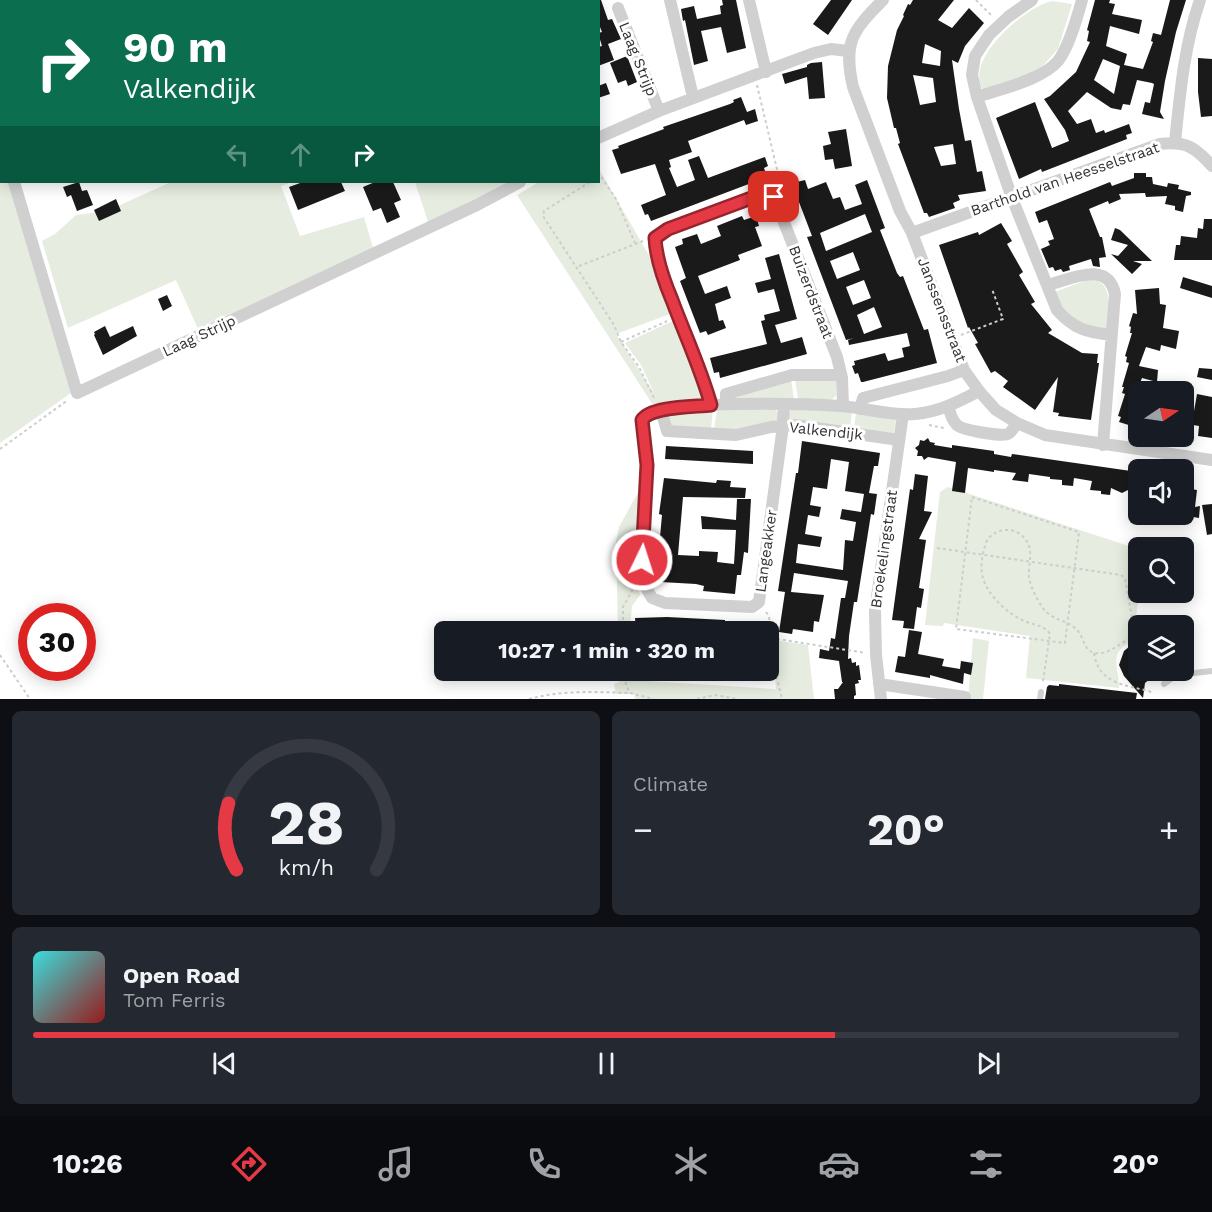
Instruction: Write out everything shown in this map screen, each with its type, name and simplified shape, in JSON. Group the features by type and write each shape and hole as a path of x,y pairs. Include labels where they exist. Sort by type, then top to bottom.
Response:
{"street":[{"path":"670,0 693,97"},
{"path":"749,0 760,74"},
{"path":"848,51 866,17 883,0"},
{"path":"1032,0 1000,25 975,56 972,75 977,97 1012,198 1057,310 1069,323 1088,332 1112,335"},
{"path":"977,97 1035,77 1052,67 1059,59 1075,23 1082,0"},
{"path":"1175,142 1185,55 1190,27 1200,0"},
{"name":"Laag Strijp","path":"618,8 659,111"},
{"name":"Laag Strijp","path":"600,137 693,97 814,52 831,49 848,51"},
{"name":"Janssensstraat","path":"848,51 848,68 859,109 900,211 912,233 964,370 979,391 996,410 1017,423 1045,435 1212,460"},
{"name":"Barthold van Heesselstraat","path":"912,233 1160,144 1175,142 1188,145 1212,166"},
{"path":"14,183 77,393"},
{"name":"Laag Strijp","path":"77,393 477,205 518,183"},
{"path":"711,405 666,285 655,248 655,238 668,229 762,194 774,197"},
{"name":"Buizerdstraat","path":"774,197 837,357 843,406"},
{"path":"1047,285 1097,273 1106,276 1113,285 1115,294 1103,445"},
{"name":"Valkendijk","path":"860,409 863,398 964,370"},
{"path":"726,404 726,394 782,378 800,375 841,375"},
{"name":"Valkendijk","path":"899,440 795,425 736,435 667,431 660,410 726,404 784,404 843,406 903,414 928,412 948,407 979,391"},
{"name":"Langeakker","path":"642,582 652,598 665,603 752,607 759,602 784,404"},
{"path":"948,407 956,424 968,430 1005,436 1011,433 1017,423"},
{"path":"642,582 647,465 642,420 645,415 660,410"},
{"name":"Broekelingstraat","path":"881,699 876,655 875,610 903,414"},
{"path":"879,684 965,697"}],"lane":[{"path":"1164,684 1176,675 1212,671"}],"path":[{"path":"976,0 1000,25"},
{"path":"760,74 780,182 774,197"},
{"path":"578,266 635,243 616,199 600,176"},
{"path":"588,183 544,211 543,216 614,324 621,342 646,380 660,410"},
{"path":"953,339 1003,319 992,289"},
{"path":"621,342 678,316"},
{"path":"646,380 650,379"},
{"path":"0,449 77,393"},
{"path":"920,423 945,428 956,424"},
{"path":"972,497 1079,532 1074,568 1065,643 956,629 972,497"},
{"path":"1043,681 1050,634 1047,629 1016,616 1000,603 982,576 985,545 989,537 997,531 1017,532 1024,538 1030,549 1029,578 1040,605 1048,615 1076,628 1086,648 1094,652 1105,653 1128,638"},
{"path":"937,549 1121,575 1125,578 1132,615"},
{"path":"623,621 623,607 636,585 642,582"},
{"path":"759,602 769,616 769,621"},
{"path":"779,639 876,655"},
{"path":"1094,652 1100,669 1109,679 1122,686 1149,690 1152,693"},
{"path":"0,655 30,699"},
{"path":"626,681 630,693"},
{"path":"777,681 780,699"},
{"path":"529,699 544,695 587,691 630,693 654,699"},
{"path":"697,699 715,695 739,699"}],"shaded area":[{"path":"1052,1 1072,4 1058,49 1038,71 983,90 979,78 982,64 989,50 1000,36 1027,13"},
{"path":"600,171 650,257 670,314 616,334 654,393 641,365 625,343 675,320 703,395 699,403 655,408 517,195 537,183 600,183"},
{"path":"0,183 10,183 71,393 0,443"},
{"path":"169,183 289,183 281,186 300,236 364,217 374,251 199,331 176,280 68,328 42,241 55,234 76,215 107,211"},
{"path":"415,183 504,183 473,202 429,225"},
{"path":"1091,279 1099,281 1107,293 1109,309 1107,333 1075,320 1064,309 1054,292"},
{"path":"795,378 836,379 836,396 830,401 798,399"},
{"path":"791,379 794,400 729,400 730,396"},
{"path":"775,409 778,412 779,423 742,431 714,429 717,410"},
{"path":"792,409 852,412 850,429 787,420"},
{"path":"713,410 711,429 670,427 666,415"},
{"path":"856,413 896,419 893,436 854,429"},
{"path":"948,487 1128,546 1128,603 1138,603 1136,615 1128,615 1128,644 1117,655 1119,688 1026,678 1030,636 944,623 943,626 925,625 940,492"},
{"path":"640,489 635,575 640,595 632,606 631,621 618,621 616,542 619,527"},
{"path":"973,638 989,641 983,699 968,699"},
{"path":"779,641 808,645 814,699 635,699 634,694 616,694 614,684 619,681 647,681 776,689 775,681 779,681"}],"building":[{"path":"600,0 608,20 612,19 621,39 608,44 614,60 600,65 600,46 602,46 600,32 602,32"},
{"path":"722,0 736,0 746,48 727,53 721,27 701,31 708,61 694,65 681,9 694,6 697,19 721,14"},
{"path":"831,0 852,0 828,35 813,24"},
{"path":"913,0 954,0 938,20 952,28 969,8 984,23 965,46 958,63 952,60 965,141 971,140 977,172 982,171 986,191 958,195 960,200 953,203 955,208 929,217 927,213 924,213 898,144 900,143 887,98 888,66 897,30 908,4 910,5","holes":["925,44 941,51 940,66 922,63","913,75 933,78 936,102 920,105","953,144 956,164 941,166 934,147"]},
{"path":"1095,0 1110,0 1109,3 1115,4 1112,14 1142,20 1139,34 1110,26 1106,46 1127,54 1124,65 1143,69 1153,42 1151,41 1153,33 1161,35 1170,0 1186,0 1165,81 1160,112 1164,119 1142,114 1145,102 1150,103 1154,84 1152,83 1137,80 1130,105 1123,104 1121,110 1111,108 1087,92 1068,111 1077,124 1091,119 1096,133 1104,130 1105,133 1129,124 1132,133 1126,135 1127,139 1019,179 996,118 1035,102 1052,148 1069,141 1065,130 1044,99 1076,72 1090,42 1087,41 1089,31 1087,30","holes":["1103,59 1120,66 1114,94 1094,80"]},
{"path":"627,56 637,82 628,86 626,80 618,83 610,63"},
{"path":"1198,58 1212,59 1212,116 1201,117"},
{"path":"822,62 825,98 809,99 807,77 785,84 782,74 807,67 811,63"},
{"path":"606,83 610,94 600,97 600,85"},
{"path":"741,97 747,112 755,109 758,121 746,125 744,120 688,141 692,152 669,160 671,167 669,168 677,187 695,180 688,160 699,156 708,178 765,157 768,166 764,168 767,177 651,221 648,214 645,215 641,205 666,195 655,164 621,174 612,150 664,129 663,127 730,104"},
{"path":"846,129 852,166 835,169 833,159 825,160 823,146 831,144 828,132"},
{"path":"1134,173 1146,173 1146,177 1152,177 1153,184 1167,187 1168,183 1179,185 1178,189 1191,192 1191,195 1186,196 1183,212 1175,210 1175,206 1165,204 1167,196 1146,197 1145,193 1119,194 1121,199 1109,204 1108,201 1089,209 1100,237 1102,237 1106,257 1099,258 1100,267 1093,266 1091,259 1069,266 1070,270 1063,272 1061,269 1055,271 1053,267 1049,268 1041,249 1050,245 1048,241 1054,239 1047,220 1039,223 1035,212 1110,182 1112,186 1134,178"},
{"path":"805,180 808,189 826,182 833,199 840,197 845,210 862,204 855,185 867,180 885,228 880,230 897,273 900,277 903,276 924,330 928,329 937,363 861,382 852,366 855,365 854,361 885,353 888,361 904,357 902,348 910,346 907,333 849,345 848,340 854,338 846,340 807,237 812,236 794,189 799,187 797,182","holes":["865,214 872,232 826,251 820,233","853,252 860,270 837,279 830,261","864,280 871,298 853,305 846,287","874,307 882,327 864,334 857,315"]},
{"path":"79,183 82,191 87,190 93,205 77,211 71,195 67,197 63,187"},
{"path":"300,183 341,183 345,191 298,210 289,187"},
{"path":"373,183 393,183 401,200 394,203 400,217 387,223 381,208 373,211 363,187"},
{"path":"116,199 121,211 99,221 94,210"},
{"path":"742,216 744,220 756,216 759,226 755,227 762,246 738,255 740,260 698,276 705,294 727,286 731,298 715,304 719,321 723,320 726,328 708,335 706,331 700,333 680,281 686,278 675,247 683,244 682,239 697,234 701,244 721,236 717,226"},
{"path":"1204,219 1212,219 1212,260 1174,260 1176,245 1180,245 1181,236 1197,238 1198,228 1203,229"},
{"path":"1001,223 1012,241 1007,244 1023,272 1019,275 1035,302 1031,304 1052,330 1048,333 1082,353 1098,354 1097,363 1099,363 1091,420 1058,416 1059,413 1053,412 1058,377 1035,410 1003,387 1008,381 995,371 991,373 975,344 978,343 968,328 939,245 978,232 979,235"},
{"path":"1115,228 1120,230 1152,261 1133,261 1142,264 1132,274 1111,254 1118,256 1128,245 1111,240"},
{"path":"779,254 797,319 775,325 781,343 802,337 807,354 720,378 719,372 714,373 710,358 767,344 761,321 765,320 764,315 780,311 774,289 758,293 755,283 771,279 765,258"},
{"path":"1183,277 1212,286 1212,298 1180,288"},
{"path":"1159,288 1160,304 1166,305 1163,328 1179,331 1176,349 1161,345 1160,351 1146,347 1139,366 1158,370 1157,381 1142,378 1141,381 1128,381 1128,425 1119,422 1121,417 1118,416 1125,394 1122,393 1124,387 1122,387 1129,363 1126,362 1127,357 1125,356 1132,333 1130,333 1131,327 1129,326 1133,313 1137,314 1135,290"},
{"path":"167,295 172,306 163,311 158,299"},
{"path":"105,326 110,337 133,326 137,336 103,355 94,332"},
{"path":"1199,368 1212,369 1212,380 1197,377"},
{"path":"1197,394 1212,397 1212,438 1198,436 1199,426 1194,425"},
{"path":"928,438 930,442 935,443 934,445 952,448 952,445 994,451 994,454 1011,457 1012,454 1128,471 1128,490 1122,493 1111,488 1110,495 1101,494 1101,491 1090,490 1092,481 1074,478 1073,486 1062,485 1062,480 1029,474 1028,482 1012,480 1016,473 968,468 965,493 952,491 956,462 928,457 924,460 922,456 917,456 918,451 915,448 919,445 920,440 924,441"},
{"path":"802,441 880,453 878,466 874,466 869,493 877,494 874,515 871,514 857,602 854,602 849,636 848,659 851,658 852,663 856,662 856,666 859,665 861,680 855,684 854,699 835,699 834,689 838,689 843,682 839,661 819,658 820,649 829,651 831,638 835,639 841,598 845,598 848,581 794,573 791,592 824,595 819,622 814,621 813,632 793,629 792,634 779,632 785,592 778,591 796,473 798,473","holes":["831,459 849,462 845,491 864,494 861,512 842,509 840,519 856,522 853,541 845,540 843,570 796,563 798,544 820,547 822,537 805,534 808,515 819,517 821,507 810,505 813,487 827,489"]},
{"path":"666,446 753,451 753,464 665,459"},
{"path":"915,474 928,476 924,511 932,512 919,539 926,540 919,588 924,589 921,608 917,607 914,629 903,628 904,621 892,620 910,489 913,490"},
{"path":"664,478 716,483 717,480 731,481 730,487 746,488 745,498 683,497 678,555 699,556 699,551 718,552 717,562 734,564 736,530 702,529 701,516 736,520 737,499 751,499 748,553 744,552 741,575 737,575 735,594 703,591 704,586 696,584 661,582 663,548 659,548 662,515 659,514"},
{"path":"1194,490 1197,490 1195,507 1200,506 1199,518 1194,517"},
{"path":"1212,504 1212,534 1207,535 1202,505"},
{"path":"667,617 725,621 635,621 635,618"},
{"path":"909,630 922,632 918,654 944,659 942,666 960,669 961,661 973,663 971,675 964,673 963,684 930,675 930,678 895,672 898,656 905,657"},
{"path":"1128,648 1128,681 1119,665 1124,651"},
{"path":"1128,681 1147,681 1145,683 1143,698"},
{"path":"1059,684 1137,693 1136,699 1045,699 1047,687 1049,685 1059,686"}],"route":[{"path":"642,560 647,465 642,420 645,415 659,410 711,405 666,285 655,248 655,238 668,229 762,194 774,197"}]}
